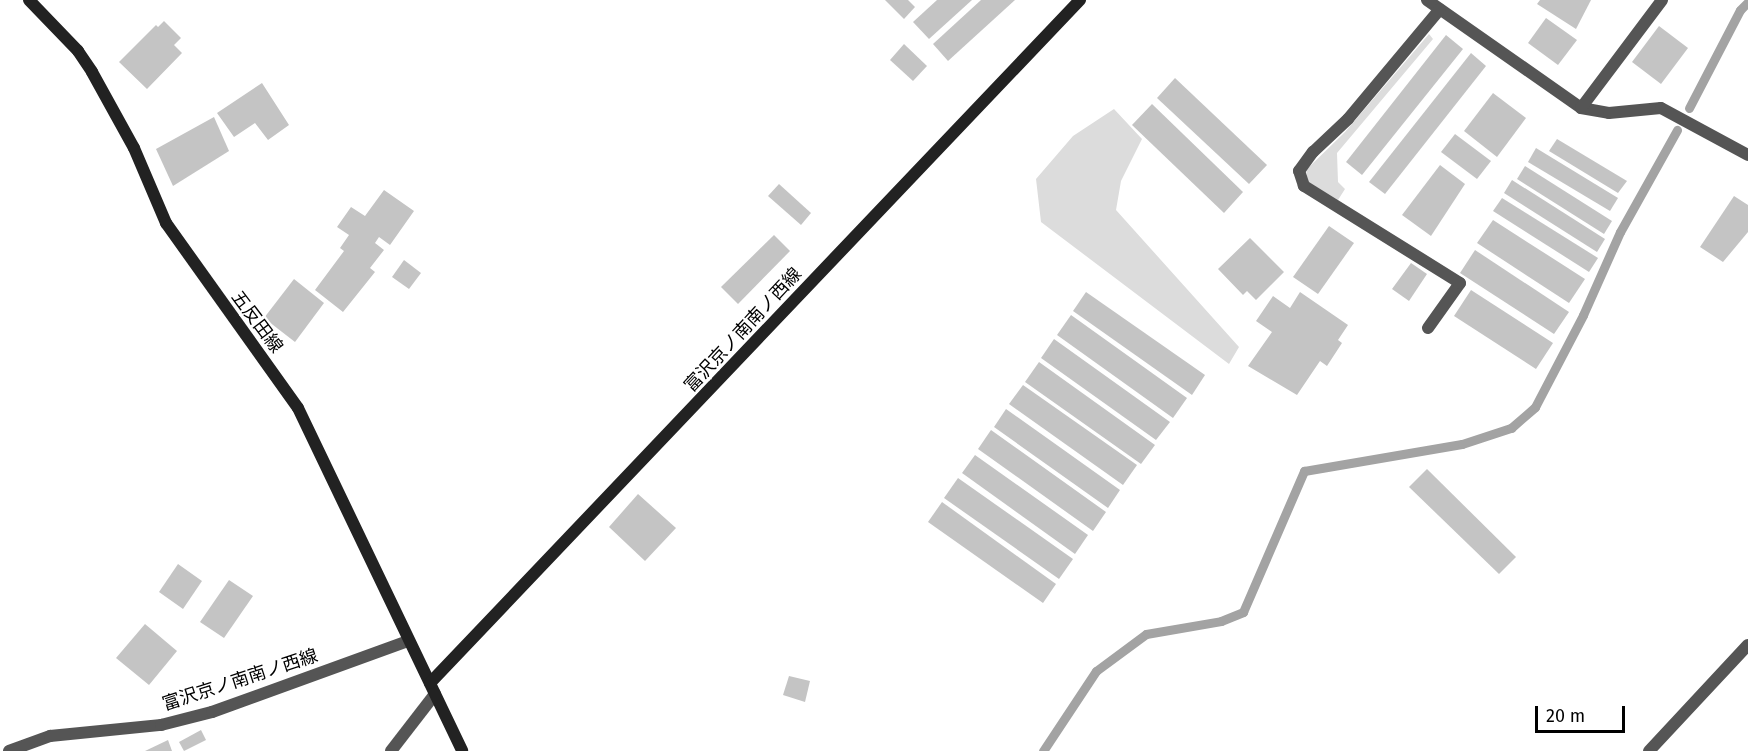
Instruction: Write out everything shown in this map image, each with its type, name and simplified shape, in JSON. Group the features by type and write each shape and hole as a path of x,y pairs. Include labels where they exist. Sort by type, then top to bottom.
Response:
{"street":[{"name":"五反田線","path":"28,0 87,65 134,148 166,224 298,408 462,751"},
{"name":"富沢京ノ南南ノ西線","path":"432,688 1080,0"},
{"path":"1427,0 1581,108 1609,113 1661,108 1748,155"},
{"path":"1581,108 1662,0"},
{"path":"1428,328 1460,283 1304,186 1299,171 1313,152 1348,119 1440,9"},
{"name":"富沢京ノ南南ノ西線","path":"9,751 51,736 161,725 212,712 408,641"},
{"path":"1649,751 1748,645"},
{"path":"392,751 432,688"}],"shaded area":[{"path":"1429,34 1433,39 1337,153 1338,182 1345,189 1338,200 1308,182 1306,170 1345,132"},
{"path":"1114,109 1142,139 1121,181 1116,210 1239,347 1229,364 1041,222 1036,179 1073,136"}],"building":[{"path":"885,0 908,0 915,7 904,19"},
{"path":"937,0 972,0 929,39 913,22"},
{"path":"981,0 1015,0 948,61 933,44"},
{"path":"1540,0 1591,0 1576,29 1537,4"},
{"path":"1546,18 1577,40 1558,65 1528,43"},
{"path":"164,21 181,38 174,45 182,53 147,89 119,62 156,25 158,27"},
{"path":"1659,26 1688,48 1661,84 1632,62"},
{"path":"1446,35 1463,49 1362,175 1346,162"},
{"path":"904,44 927,66 913,81 890,60"},
{"path":"1471,53 1486,66 1385,194 1369,182"},
{"path":"1175,78 1267,165 1249,184 1157,98"},
{"path":"262,83 289,125 268,140 255,123 234,137 217,113"},
{"path":"1493,93 1526,118 1497,157 1464,131"},
{"path":"1152,104 1243,192 1224,213 1132,125"},
{"path":"214,117 229,151 173,186 156,149"},
{"path":"1455,134 1491,161 1477,179 1441,152"},
{"path":"1557,139 1627,181 1618,193 1549,151"},
{"path":"1536,148 1618,198 1610,211 1528,162"},
{"path":"1440,165 1465,184 1431,236 1402,215"},
{"path":"1525,166 1612,221 1604,234 1517,179"},
{"path":"1512,180 1605,239 1597,252 1504,193"},
{"path":"779,184 811,213 801,225 768,196"},
{"path":"384,190 414,211 390,245 379,237 375,243 384,250 370,268 375,272 343,312 315,290 344,251 340,248 349,235 337,227 351,207 365,216"},
{"path":"1734,196 1748,205 1748,232 1723,262 1700,247"},
{"path":"1502,198 1598,258 1589,272 1493,211"},
{"path":"1493,220 1585,279 1569,303 1477,243"},
{"path":"1329,226 1354,243 1318,294 1293,277"},
{"path":"774,235 790,251 738,304 721,287"},
{"path":"1250,238 1284,272 1256,300 1247,291 1243,295 1218,269"},
{"path":"1475,250 1569,312 1554,334 1460,273"},
{"path":"404,260 421,273 409,289 392,277"},
{"path":"1411,263 1427,274 1409,301 1392,289"},
{"path":"294,279 324,303 295,342 264,318"},
{"path":"1471,290 1553,343 1536,369 1454,316"},
{"path":"1086,292 1205,375 1192,395 1073,311"},
{"path":"1300,292 1348,325 1338,340 1342,343 1327,366 1320,361 1297,395 1248,366 1272,332 1256,321 1273,296 1290,308"},
{"path":"1071,315 1187,398 1173,418 1057,335"},
{"path":"1054,339 1170,422 1156,440 1041,358"},
{"path":"1039,362 1155,445 1141,464 1025,382"},
{"path":"1023,385 1137,465 1123,485 1009,404"},
{"path":"1006,409 1120,490 1108,508 994,427"},
{"path":"991,430 1106,512 1093,531 978,449"},
{"path":"975,455 1088,535 1075,554 962,473"},
{"path":"1427,469 1516,557 1499,574 1409,487"},
{"path":"958,478 1073,559 1059,579 944,498"},
{"path":"638,494 676,528 645,561 609,527"},
{"path":"942,502 1056,584 1043,603 928,522"},
{"path":"178,564 202,581 183,609 159,592"},
{"path":"229,580 253,596 224,638 200,622"},
{"path":"145,624 177,651 149,685 116,658"},
{"path":"789,676 810,681 805,702 783,695"},
{"path":"201,730 206,740 184,751 179,742"},
{"path":"168,740 172,751 145,751"}],"waterway":[{"path":"1689,108 1740,10 1748,2"},
{"path":"1043,751 1096,671 1146,634 1221,621 1243,612 1304,471 1462,444 1511,428 1535,407 1583,315 1620,232 1677,130"}]}
